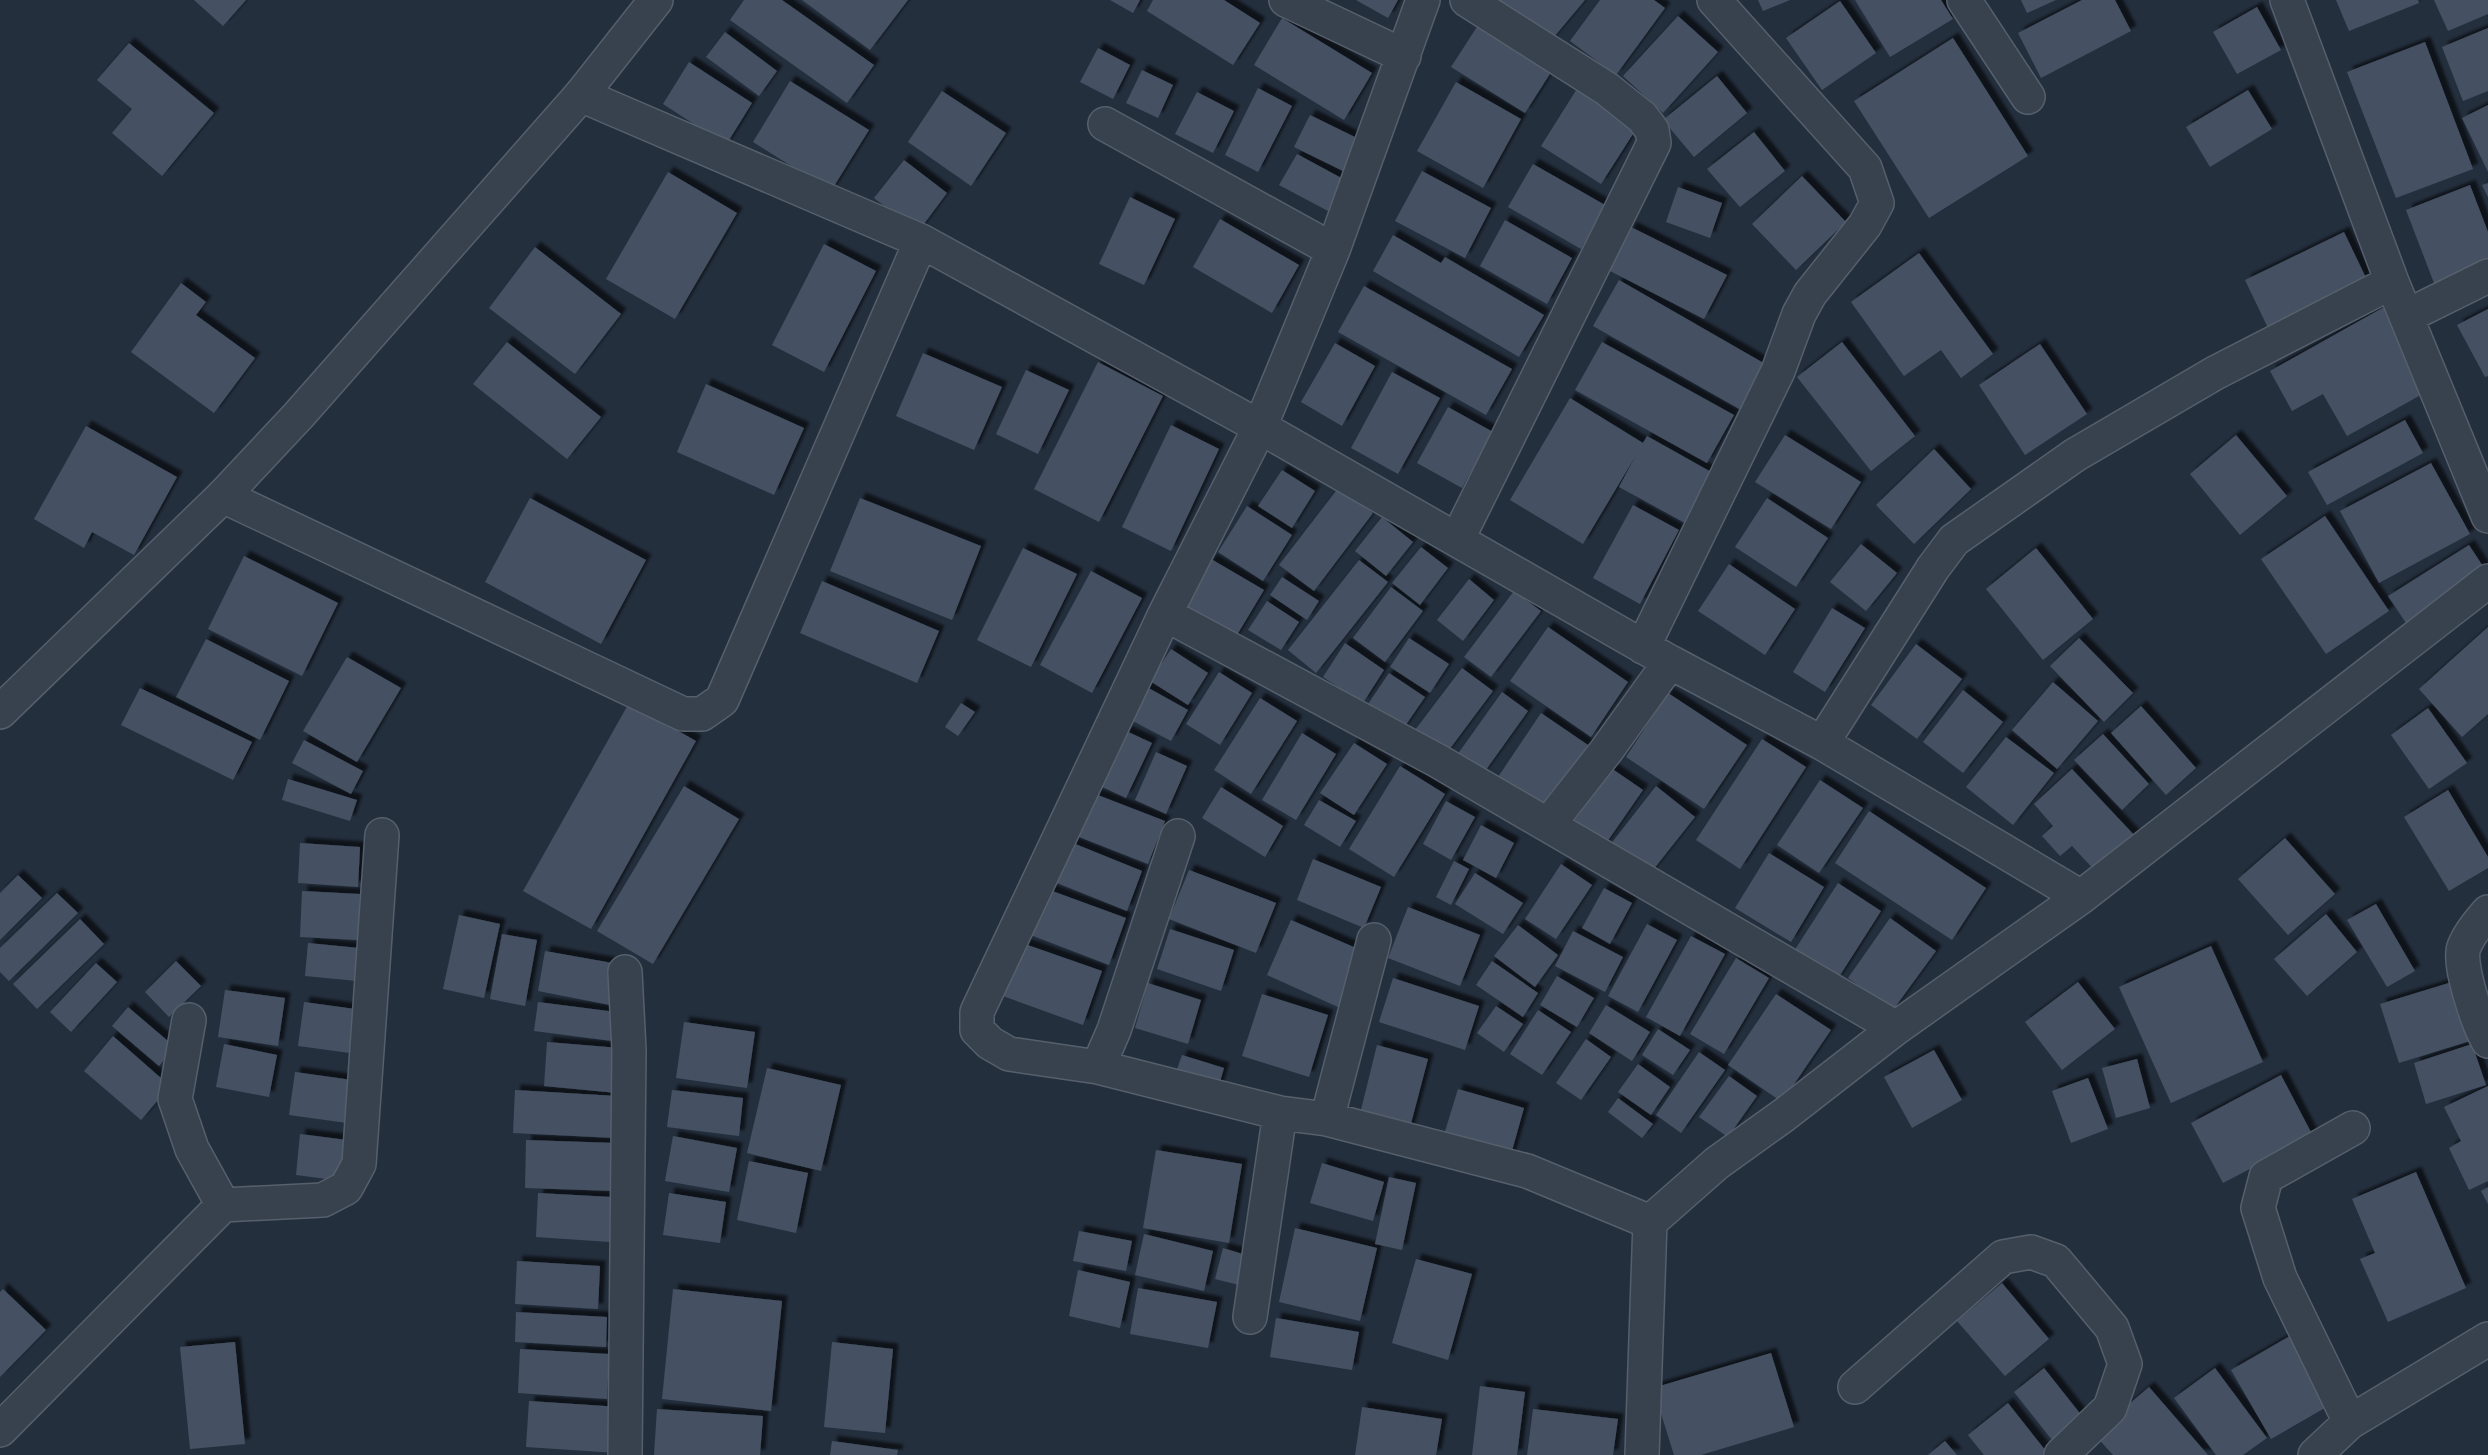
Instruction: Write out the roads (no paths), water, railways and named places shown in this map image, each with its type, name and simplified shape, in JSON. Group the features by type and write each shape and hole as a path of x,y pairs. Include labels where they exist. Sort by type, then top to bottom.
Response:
{"street":[{"path":"0,712 223,496 306,408 581,95 656,0"},
{"path":"1286,0 1404,56"},
{"path":"1424,0 1333,250 1260,427 1165,614 976,1012 977,1030 990,1043 1009,1054 1098,1067 1280,1113 1327,1119 1527,1171 1650,1222"},
{"path":"1458,538 1654,143 1652,130 1642,117 1607,89 1467,0"},
{"path":"1548,825 1606,751 1656,654 1778,371 1799,314 1810,294 1864,225 1877,203 1865,168 1714,0"},
{"path":"1964,0 2028,97"},
{"path":"2287,0 2392,282 2488,516"},
{"path":"581,95 921,241 1458,538 1656,654 1822,743 2081,897"},
{"path":"1105,124 1333,250"},
{"path":"223,496 683,714 702,714 722,700 921,241"},
{"path":"2407,316 2488,276"},
{"path":"1822,743 1933,568 1954,540 2075,455 2215,373 2392,282"},
{"path":"1642,1455 1650,1222 1717,1163 1896,1028 2081,897 2488,581"},
{"path":"1165,614 1438,761 1896,1028"},
{"path":"0,1430 223,1205 323,1200 346,1188 359,1164 382,835"},
{"path":"1098,1067 1114,1030 1178,836"},
{"path":"2488,912 2478,923 2463,949 2464,965 2479,1025 2488,1041"},
{"path":"1327,1119 1374,940"},
{"path":"625,972 629,1050 625,1455"},
{"path":"189,1020 175,1099 192,1149 223,1205"},
{"path":"1250,1317 1280,1113"},
{"path":"2350,1422 2280,1278 2258,1208 2266,1177 2353,1128"},
{"path":"1855,1387 2003,1257 2031,1252 2056,1261 2112,1328 2125,1364 2110,1408 2061,1455"},
{"path":"2315,1455 2350,1422 2488,1339"}]}
